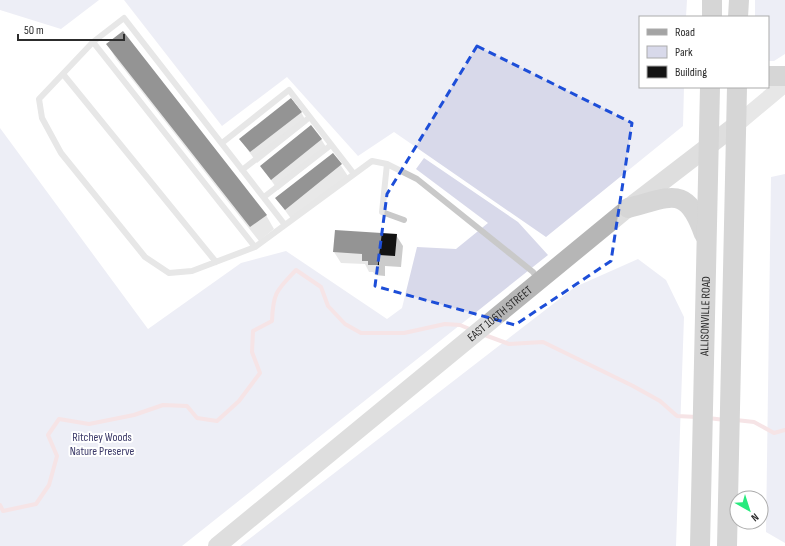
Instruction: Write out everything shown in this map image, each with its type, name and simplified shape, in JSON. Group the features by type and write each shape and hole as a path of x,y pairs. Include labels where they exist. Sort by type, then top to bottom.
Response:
{"main road":[{"path":"712,0 712,16"},
{"path":"738,16 739,0"},
{"path":"769,76 785,76"},
{"name":"ALLISONVILLE ROAD","path":"700,546 710,88"},
{"path":"727,546 737,88"},
{"name":"EAST 106TH STREET","path":"217,546 504,312 628,208 736,124"},
{"path":"628,208 669,198 687,202 695,211 706,240"}],"street":[{"name":"EAST 106TH STREET","path":"736,124 785,84"}],"lane":[{"path":"285,225 124,18 94,42 39,99 42,118 61,153 145,257 169,273 192,271 255,247 285,225 354,174 372,161 386,164 417,179 533,272 540,282"},
{"path":"94,42 255,247"},
{"path":"63,74 216,262"},
{"path":"222,143 289,90 354,174"},
{"path":"242,170 310,118"},
{"path":"264,197 331,145"},
{"path":"386,164 382,212 404,220"}],"highlighted area":[{"path":"477,46 632,123 611,261 515,325 375,286 387,194"}],"green space":[{"path":"0,0 99,0 61,29 0,10"},
{"path":"124,0 687,0 686,16 639,16 639,88 684,88 683,126 546,237 394,132 358,156 287,77 222,126"},
{"path":"755,0 785,0 785,54 774,61 769,61 769,16 755,16"},
{"name":"Ritchey Woods Nature Preserve","path":"0,128 148,329 241,263 286,251 387,319 402,308 417,247 456,249 488,223 416,169 424,158 518,222 548,255 182,546 0,546"},
{"path":"785,174 785,543 766,532 766,530 769,530 769,490 767,490 771,177"},
{"path":"638,259 666,280 684,317 676,546 240,546 575,287"}],"building":[{"path":"123,31 267,215 250,227 106,44"},
{"path":"291,98 302,112 250,152 239,139"},
{"path":"311,125 322,139 271,180 260,166"},
{"path":"333,153 342,164 285,210 275,198"},
{"path":"335,230 397,234 395,256 379,255 379,265 368,265 368,261 362,261 362,254 333,252"}],"waterway":[{"path":"0,505 3,511 36,504 49,485 57,456 48,435 59,419 89,424 134,415 163,405 187,406 197,418 217,421 239,401 260,373 252,352 253,331 272,321 277,292 284,282 296,270 321,287 328,306 345,324 361,333 404,333 445,324 460,325 472,330"},
{"path":"482,334 509,344 543,342 633,386 660,401 677,416 697,417"},
{"path":"708,418 725,420"},
{"path":"736,420 754,422 774,433 785,430"}]}
